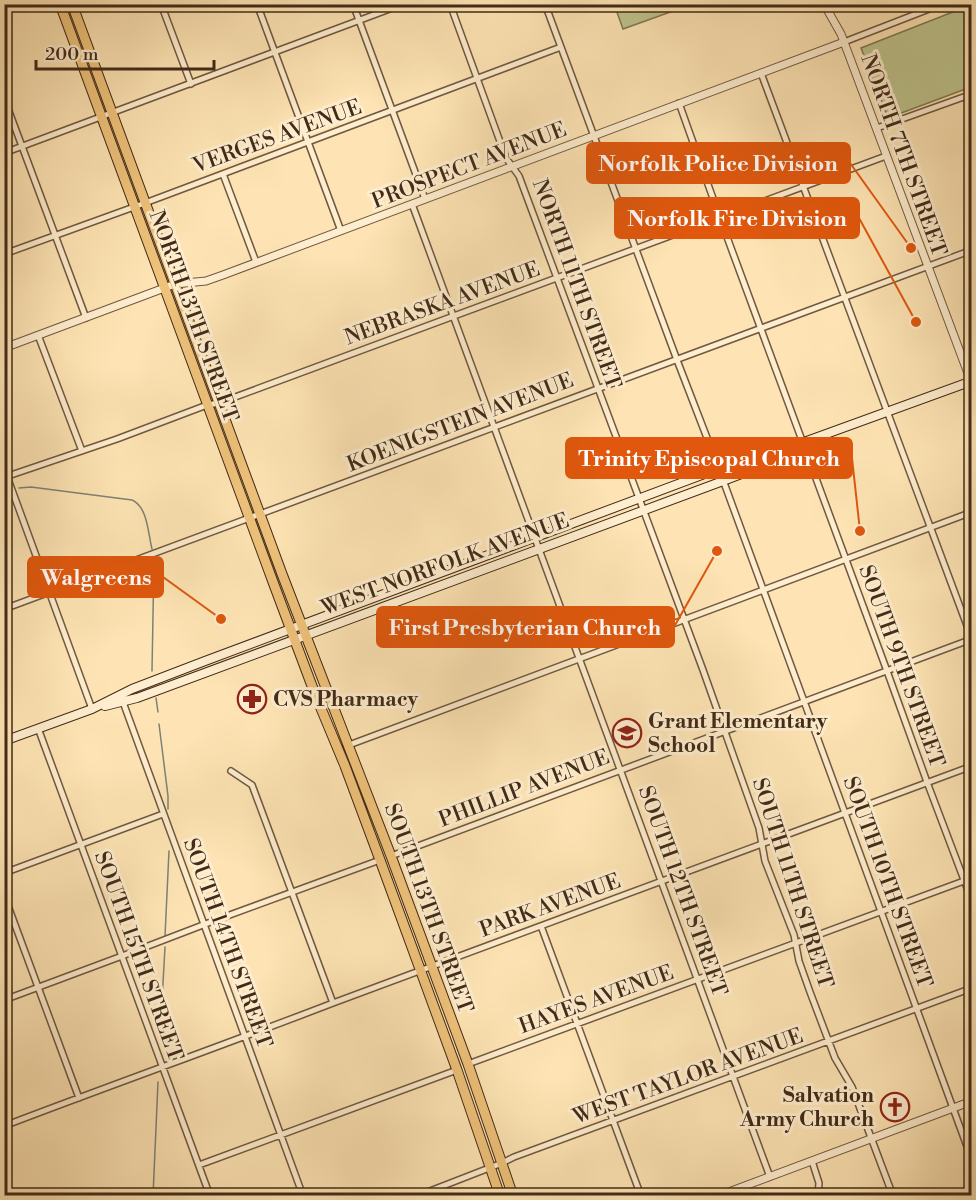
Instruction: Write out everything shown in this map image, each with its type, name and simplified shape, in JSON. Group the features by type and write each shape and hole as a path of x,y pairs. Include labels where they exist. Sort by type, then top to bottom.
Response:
{"highway":[{"name":"NORTH 13TH STREET","path":"60,4 293,635"},
{"name":"NORTH 13TH STREET","path":"72,4 304,631"},
{"name":"SOUTH 13TH STREET","path":"304,631 468,1064 513,1196"},
{"name":"SOUTH 13TH STREET","path":"293,635 421,970 500,1196"}],"main road":[{"name":"WEST NORFOLK AVENUE","path":"304,631 535,538 790,442 804,442 971,382"},
{"name":"WEST NORFOLK AVENUE","path":"4,741 92,709 132,689 293,635 723,481 794,454 804,442"},
{"name":"WEST NORFOLK AVENUE","path":"92,709 123,702 293,635"}],"street":[{"path":"161,4 191,84"},
{"path":"257,4 341,231"},
{"path":"353,4 425,199"},
{"path":"4,153 403,4"},
{"name":"NORTH 11TH STREET","path":"450,4 506,158 519,176 644,509"},
{"name":"SOUTH 10TH STREET","path":"545,4 719,469 972,1160"},
{"name":"NORTH 7TH STREET","path":"824,4 835,21 844,42 971,382"},
{"name":"PROSPECT AVENUE","path":"4,348 175,284 206,281 942,4"},
{"name":"VERGES AVENUE","path":"4,254 561,47"},
{"path":"761,73 972,639"},
{"path":"877,128 972,94"},
{"path":"4,98 86,318"},
{"name":"SOUTH 9TH STREET","path":"679,103 972,901"},
{"name":"NEBRASKA AVENUE","path":"8,476 207,405 219,403 886,156"},
{"path":"223,174 256,262"},
{"name":"SOUTH 12TH STREET","path":"412,204 770,1177"},
{"name":"KOENIGSTEIN AVENUE","path":"4,609 972,250"},
{"path":"38,335 82,451"},
{"path":"4,468 92,709"},
{"name":"SOUTH 11TH STREET","path":"644,509 759,828 765,861 796,943 799,961 835,1058 852,1087 893,1196"},
{"path":"349,745 972,512"},
{"name":"PHILLIP AVENUE","path":"391,856 972,639"},
{"name":"SOUTH 14TH STREET","path":"123,702 303,1196"},
{"name":"SOUTH 15TH STREET","path":"38,729 210,1196"},
{"name":"PARK AVENUE","path":"4,1126 972,766"},
{"path":"231,771 252,785 333,1003"},
{"path":"4,873 163,814"},
{"path":"4,1000 380,860"},
{"name":"HAYES AVENUE","path":"468,1064 972,878"},
{"path":"4,896 79,1098"},
{"path":"541,926 641,1196"},
{"name":"WEST TAYLOR AVENUE","path":"417,1196 502,1164 514,1157 972,988"},
{"path":"199,1166 457,1070"},
{"path":"718,1196 972,1101"},
{"path":"812,1161 819,1182 818,1196"}],"green space":[{"path":"614,4 690,4 690,5 623,29"},
{"path":"968,6 972,19 971,87 888,118 861,48"}],"waterway":[{"path":"19,488 31,487 132,500 137,503 144,515 152,549"},
{"path":"152,671 154,559"},
{"path":"156,698 158,712"},
{"path":"159,724 168,809"},
{"path":"165,936 169,851"},
{"path":"160,1037 165,947"},
{"path":"153,1196 158,1082"}],"place":[{"name":"Norfolk Police Division","path":"911,248"},
{"name":"Norfolk Fire Division","path":"916,322"},
{"name":"Trinity Episcopal Church","path":"860,531"},
{"name":"First Presbyterian Church","path":"717,551"},
{"name":"Walgreens","path":"221,619"},
{"name":"CVS Pharmacy","path":"252,699"},
{"name":"Grant Elementary School","path":"627,733"},
{"name":"Salvation Army Church","path":"895,1107"}]}
